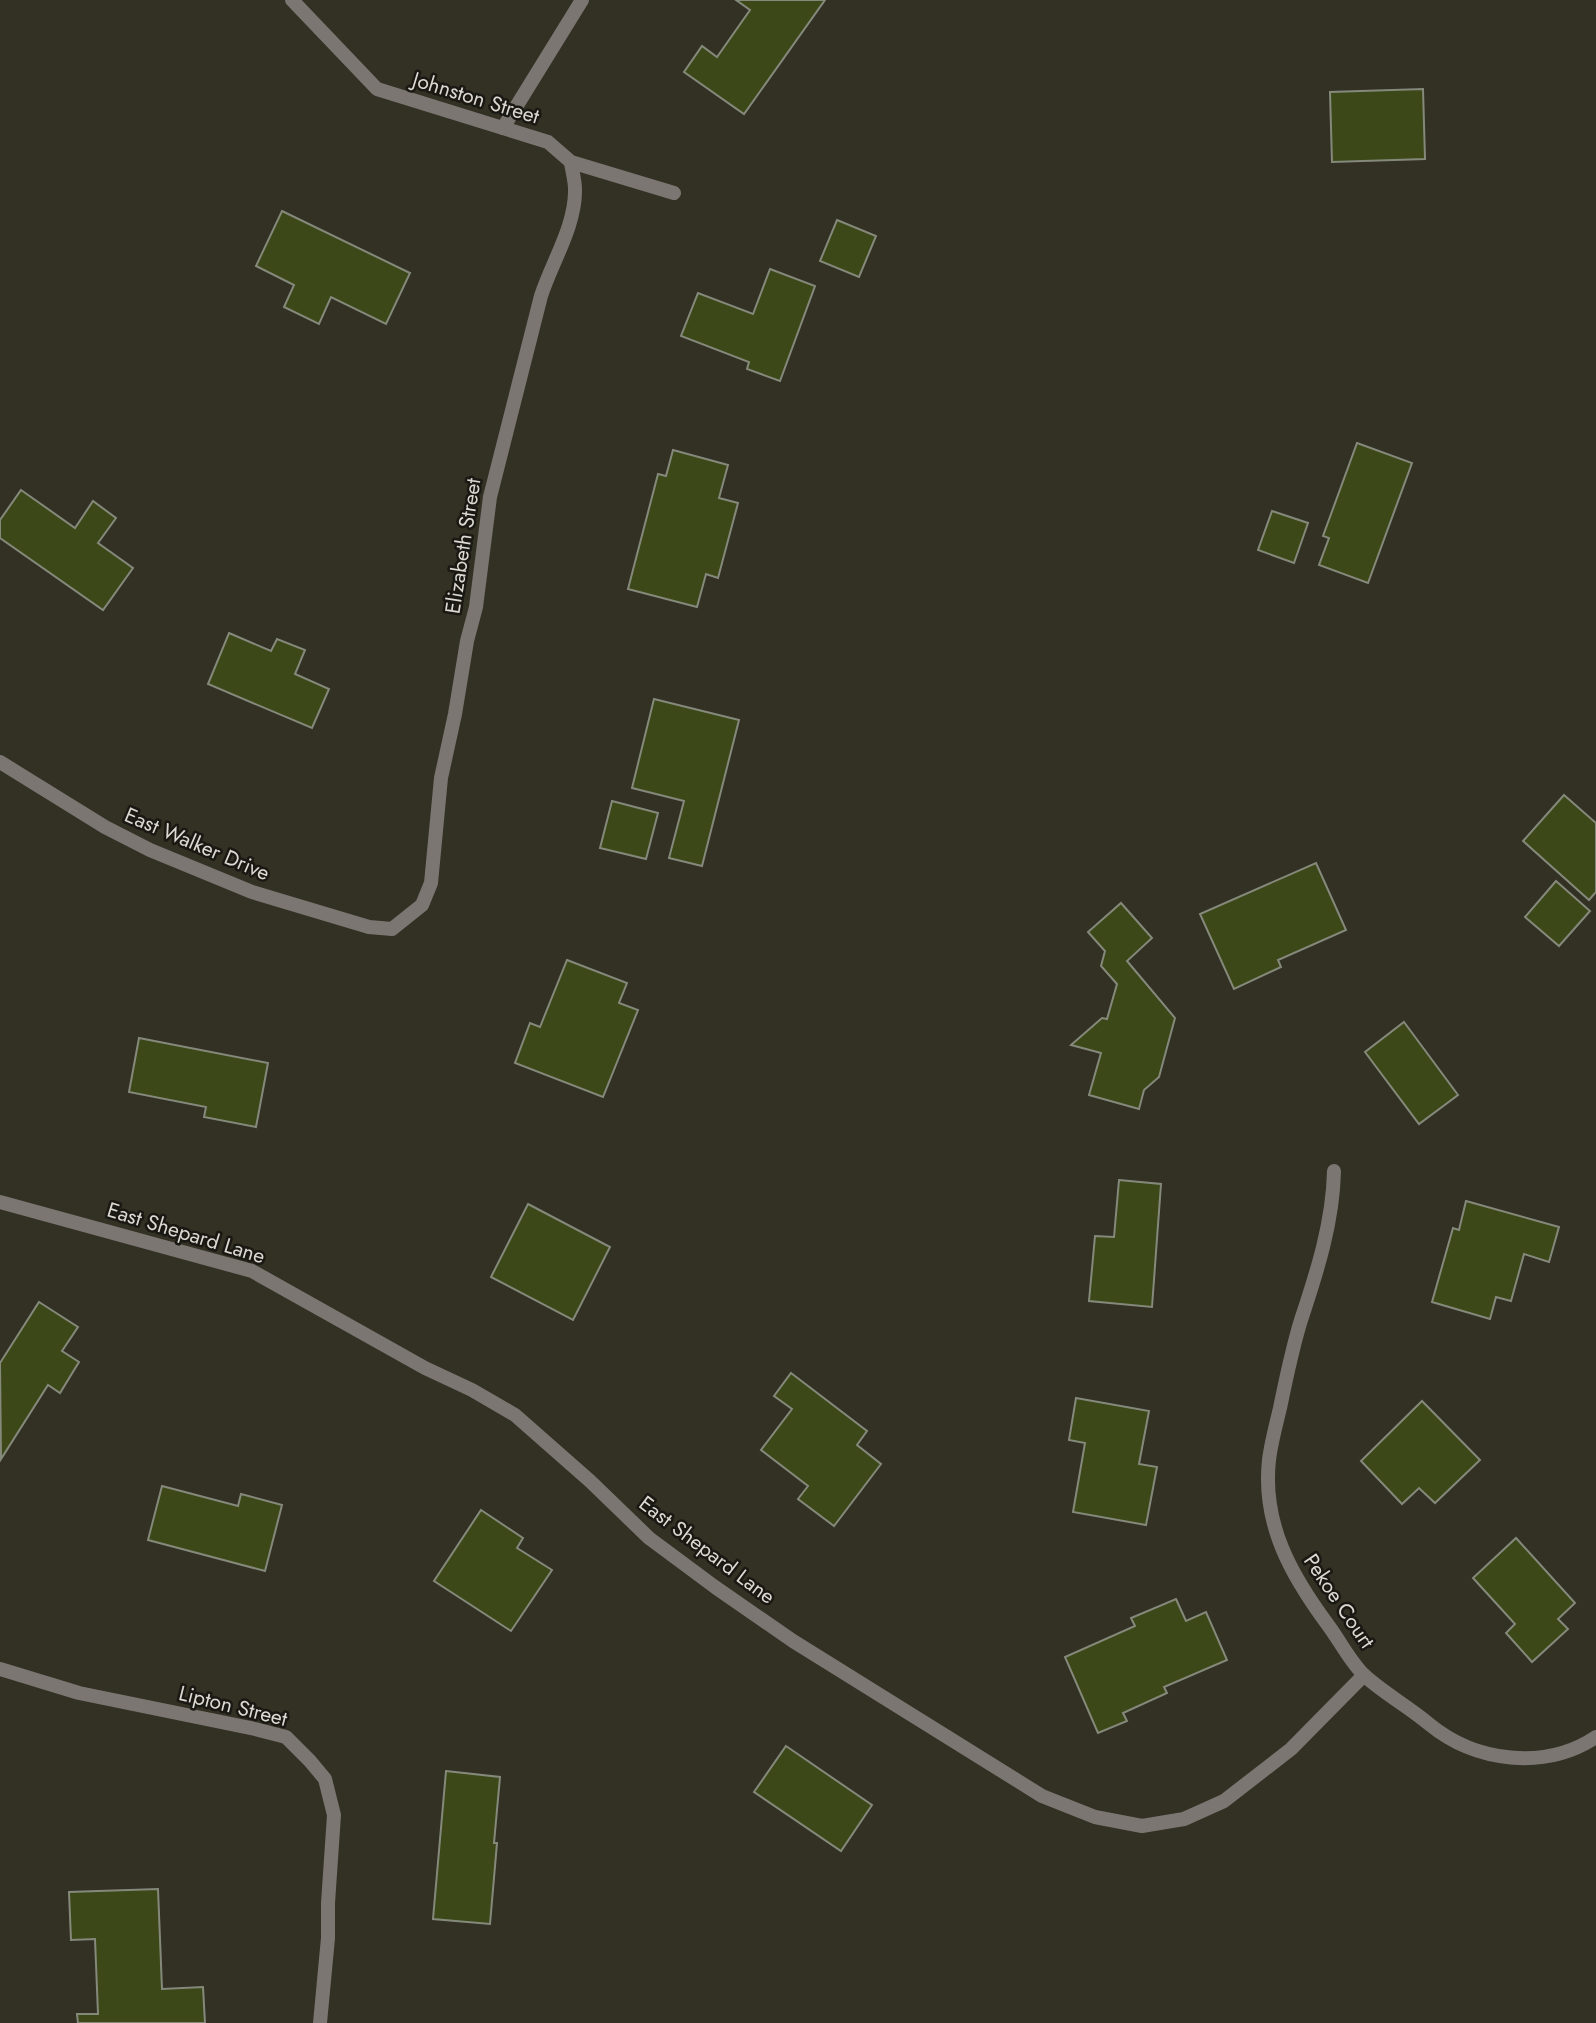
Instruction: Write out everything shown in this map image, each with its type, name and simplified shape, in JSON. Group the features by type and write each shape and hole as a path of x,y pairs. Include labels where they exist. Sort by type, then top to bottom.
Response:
{"street":[{"name":"Johnston Street","path":"292,0 377,89 548,142 571,162 674,194"},
{"path":"503,128 582,0"},
{"name":"Elizabeth Street","path":"392,929 422,905 431,883 441,778 476,607 490,497 541,296 565,238 575,191 571,162"},
{"name":"East Walker Drive","path":"0,762 105,827 150,850 251,892 369,927 392,929"},
{"name":"Pekoe Court","path":"1334,1171 1333,1196 1313,1289 1301,1321 1269,1459 1268,1495 1287,1564 1364,1675 1441,1733 1467,1748 1496,1757 1553,1756 1581,1747 1596,1737"},
{"name":"East Shepard Lane","path":"0,1202 252,1271 425,1368 472,1390 514,1415 590,1481 649,1538 793,1641 1042,1796 1094,1817 1142,1826 1184,1819 1224,1801 1291,1748 1364,1675"},
{"name":"Lipton Street","path":"0,1669 79,1693 286,1737 310,1761 325,1779 334,1815 328,1938 320,2023"}],"building":[{"path":"736,0 825,0 744,114 684,72 702,46 717,57 750,10"},
{"path":"1423,89 1425,159 1332,162 1330,92"},
{"path":"282,211 410,273 386,324 331,297 319,324 284,307 294,285 256,266"},
{"path":"837,220 876,236 859,277 820,261"},
{"path":"770,269 815,286 780,381 747,369 749,362 681,336 698,293 753,314"},
{"path":"1357,443 1412,463 1368,583 1319,565 1329,538 1323,536"},
{"path":"673,450 728,465 719,498 738,503 718,578 706,574 697,607 628,589 658,474 666,476"},
{"path":"21,490 75,528 93,501 116,518 98,543 133,568 103,610 0,538 0,520"},
{"path":"1272,511 1308,523 1294,563 1258,550"},
{"path":"229,633 271,651 277,639 305,650 295,674 329,689 312,728 208,684"},
{"path":"654,699 739,720 702,866 669,858 684,801 632,788"},
{"path":"1564,795 1596,823 1596,892 1589,900 1523,841"},
{"path":"612,801 658,813 646,859 600,848"},
{"path":"1316,863 1346,930 1278,960 1281,967 1234,989 1200,914"},
{"path":"1556,881 1590,911 1559,946 1525,917"},
{"path":"1121,903 1152,938 1127,961 1175,1018 1159,1077 1144,1090 1139,1109 1089,1095 1101,1053 1071,1045 1102,1018 1107,1019 1117,984 1101,966 1105,951 1088,932"},
{"path":"567,960 627,983 619,1003 638,1010 603,1097 515,1063 530,1023 540,1027"},
{"path":"1404,1022 1458,1095 1419,1124 1365,1052"},
{"path":"139,1038 268,1063 256,1127 204,1117 206,1107 129,1092"},
{"path":"1119,1180 1161,1184 1152,1307 1089,1301 1095,1236 1114,1237"},
{"path":"1466,1201 1559,1227 1549,1262 1524,1254 1511,1301 1496,1297 1490,1319 1432,1302 1453,1228 1459,1230"},
{"path":"528,1204 610,1247 573,1320 491,1277"},
{"path":"39,1302 78,1327 62,1351 79,1362 60,1393 48,1385 1,1459 0,1363"},
{"path":"791,1373 867,1431 857,1445 881,1464 834,1526 798,1499 808,1486 761,1450 792,1409 774,1396"},
{"path":"1076,1398 1149,1411 1139,1464 1157,1467 1146,1525 1073,1512 1085,1443 1069,1440"},
{"path":"1422,1401 1480,1460 1435,1503 1419,1488 1402,1504 1361,1461"},
{"path":"162,1486 238,1506 241,1494 282,1505 265,1571 148,1540"},
{"path":"481,1510 523,1538 517,1548 552,1570 511,1631 434,1581"},
{"path":"1516,1538 1575,1603 1558,1619 1568,1629 1532,1662 1506,1633 1515,1624 1473,1578"},
{"path":"1176,1599 1186,1621 1206,1612 1227,1660 1164,1687 1167,1693 1123,1713 1127,1721 1098,1733 1065,1657 1135,1626 1131,1618"},
{"path":"786,1746 872,1805 841,1851 754,1792"},
{"path":"446,1771 500,1777 490,1924 433,1919"},
{"path":"158,1889 162,1989 203,1987 205,2023 78,2023 77,2014 98,2014 95,1939 71,1940 69,1892"}]}
